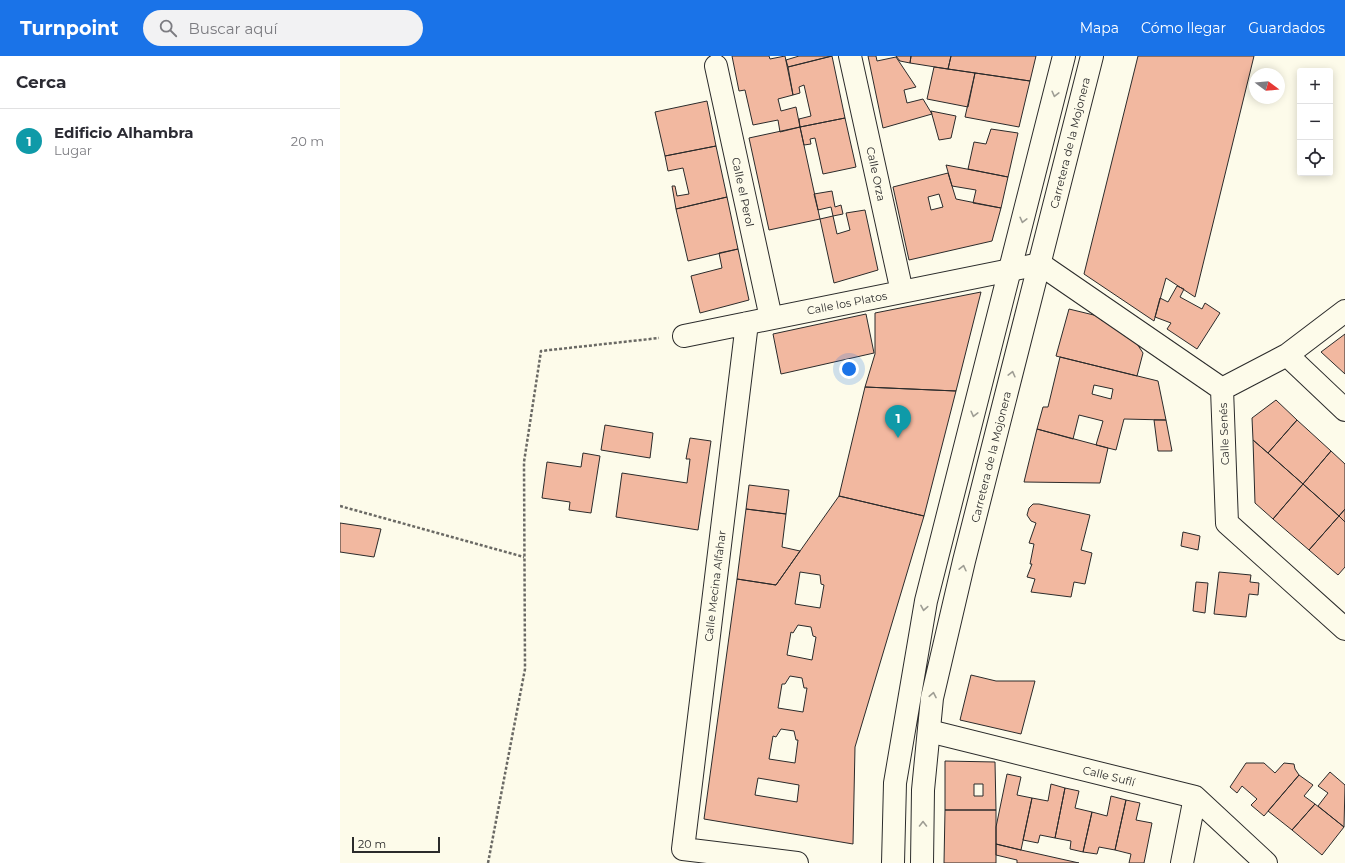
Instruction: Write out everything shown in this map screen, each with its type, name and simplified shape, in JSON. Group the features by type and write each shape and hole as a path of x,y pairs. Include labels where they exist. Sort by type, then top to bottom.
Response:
{"street":[{"name":"Calle Orza","path":"850,56 902,292"},
{"path":"893,863 895,783 926,601 1064,56"},
{"name":"Carretera de la Mojonera","path":"922,863 923,790 932,698 964,561 1092,56"},
{"name":"Calle el Perol","path":"716,66 771,318"},
{"path":"1011,270 1040,264"},
{"name":"Calle Senés","path":"1040,264 1222,389 1227,523 1344,626"},
{"name":"Calle los Platos","path":"684,336 1011,270"},
{"path":"1222,389 1287,355 1345,311"},
{"name":"Calle Mecina Alfahar","path":"747,323 683,849 797,863"},
{"path":"1287,355 1345,410"},
{"name":"Calle Suflí","path":"929,731 1195,797 1266,863"},
{"path":"1182,863 1195,797"}],"path":[{"path":"488,863 525,669 524,462 541,351 684,336"},
{"path":"340,506 524,557"}],"building":[{"path":"732,56 769,56 770,59 785,56 793,95 778,99 781,111 796,107 800,127 780,132 778,120 753,125 745,90 739,91"},
{"path":"799,56 832,56 788,67 786,60"},
{"path":"832,56 845,118 800,127 799,119 811,116 804,85 799,87 800,93 793,95 788,67"},
{"path":"868,56 876,56 877,61 896,57 916,87 904,90 907,103 923,99 932,114 883,128"},
{"path":"896,56 911,56 910,63 900,61"},
{"path":"911,56 951,56 948,69 910,63"},
{"path":"951,56 1036,56 1030,81 948,69"},
{"path":"1138,56 1254,56 1251,68 1249,68 1249,76 1195,297 1166,278 1154,321 1084,274"},
{"path":"934,67 975,73 968,107 927,99"},
{"path":"975,73 1030,81 1019,127 965,117"},
{"path":"707,101 716,146 665,156 655,112"},
{"path":"931,111 956,116 951,138 939,140"},
{"path":"845,118 856,167 823,174 815,138 810,139 811,144 804,145 800,127"},
{"path":"800,127 820,219 769,230 749,138"},
{"path":"991,129 1018,133 1008,177 968,169 974,142 986,144"},
{"path":"716,146 727,197 676,209 672,186 675,186 677,196 689,194 683,168 668,171 665,156"},
{"path":"946,165 1008,177 1001,208 973,203 976,190 952,186"},
{"path":"948,173 956,199 1001,208 992,241 909,260 893,187","holes":["939,194 943,207 931,210 928,197"]},
{"path":"832,191 835,207 841,205 843,214 833,216 831,207 818,210 814,194"},
{"path":"727,197 738,249 688,261 676,209"},
{"path":"865,210 878,270 834,283 820,219 833,216 837,234 850,230 846,213"},
{"path":"738,249 749,300 700,313 691,276 722,268 719,253"},
{"path":"1177,286 1184,289 1180,297 1202,309 1205,303 1220,313 1197,349 1167,329 1171,323 1155,317 1160,298 1168,302"},
{"path":"981,292 956,391 865,387 875,354 875,313"},
{"path":"1069,309 1102,317 1101,320 1128,330 1143,353 1137,376 1056,356"},
{"path":"866,314 874,353 781,374 773,334"},
{"path":"1345,334 1345,374 1321,352"},
{"path":"1060,357 1158,381 1166,420 1124,419 1116,450 1096,445 1103,421 1079,415 1073,439 1037,429 1043,407 1048,407","holes":["1094,385 1113,389 1111,399 1092,394"]},
{"path":"865,387 956,391 924,516 839,496"},
{"path":"1276,400 1297,420 1268,453 1253,440 1252,418"},
{"path":"1154,420 1166,420 1172,451 1158,451"},
{"path":"1297,420 1331,451 1303,484 1268,453"},
{"path":"605,425 653,433 650,458 601,450"},
{"path":"1037,429 1108,448 1100,483 1024,482"},
{"path":"690,438 711,441 698,530 616,517 622,473 687,483 690,459 686,459"},
{"path":"1253,440 1303,484 1273,519 1255,503"},
{"path":"1331,451 1345,464 1345,509 1339,516 1303,484"},
{"path":"583,453 600,456 591,513 569,510 570,502 542,498 547,462 581,467"},
{"path":"1303,484 1339,516 1309,550 1273,519"},
{"path":"749,485 789,490 786,514 746,509"},
{"path":"839,496 924,516 855,747 853,844 704,819 737,579 776,585","holes":["800,572 820,575 821,584 824,585 820,608 795,604","798,625 811,627 813,636 816,637 812,660 787,655 791,632 793,633","790,676 802,678 804,688 807,688 803,712 778,708 782,684 785,684","781,729 794,731 796,740 798,740 795,763 769,759 773,736 776,737","758,778 799,785 797,802 755,795"]},
{"path":"1033,504 1090,515 1081,550 1092,553 1085,584 1074,582 1071,597 1031,592 1035,579 1027,577 1032,564 1030,564 1034,544 1029,543 1036,523 1031,521 1027,515 1029,508"},
{"path":"746,509 786,514 782,547 800,551 776,585 737,579"},
{"path":"1345,509 1345,522 1339,516"},
{"path":"1339,516 1345,522 1345,567 1338,575 1309,550"},
{"path":"340,523 381,529 374,557 340,552"},
{"path":"1183,532 1200,536 1198,550 1181,546"},
{"path":"1219,572 1251,575 1250,582 1259,583 1258,595 1249,594 1246,617 1214,614"},
{"path":"1196,582 1208,583 1205,613 1193,611"},
{"path":"971,675 996,681 1035,681 1021,734 960,720"},
{"path":"945,761 995,762 996,810 945,810","holes":["974,784 983,784 983,796 974,796"]},
{"path":"1246,763 1264,763 1275,773 1284,763 1294,764 1299,775 1264,816 1251,805 1257,799 1242,786 1237,793 1230,787"},
{"path":"1330,772 1345,785 1344,827 1318,806 1328,793 1318,786"},
{"path":"1007,774 1021,777 1017,795 1032,798 1021,850 996,844 996,827"},
{"path":"1299,775 1313,785 1304,796 1315,804 1292,830 1268,811"},
{"path":"1051,784 1065,788 1055,838 1040,835 1038,843 1023,840 1032,798 1048,801"},
{"path":"1065,788 1079,791 1075,808 1092,812 1083,852 1070,849 1071,841 1055,838"},
{"path":"1111,796 1126,800 1115,850 1099,847 1097,854 1083,852 1092,812 1107,816"},
{"path":"1126,800 1140,803 1136,820 1152,823 1144,863 1129,863 1131,854 1115,850"},
{"path":"1315,804 1344,827 1322,855 1292,830"},
{"path":"945,810 996,810 996,863 944,863"},
{"path":"996,844 1079,863 1017,863 1017,860 996,855"}],"place":[{"name":"Edificio Alhambra","path":"898,438"}]}
